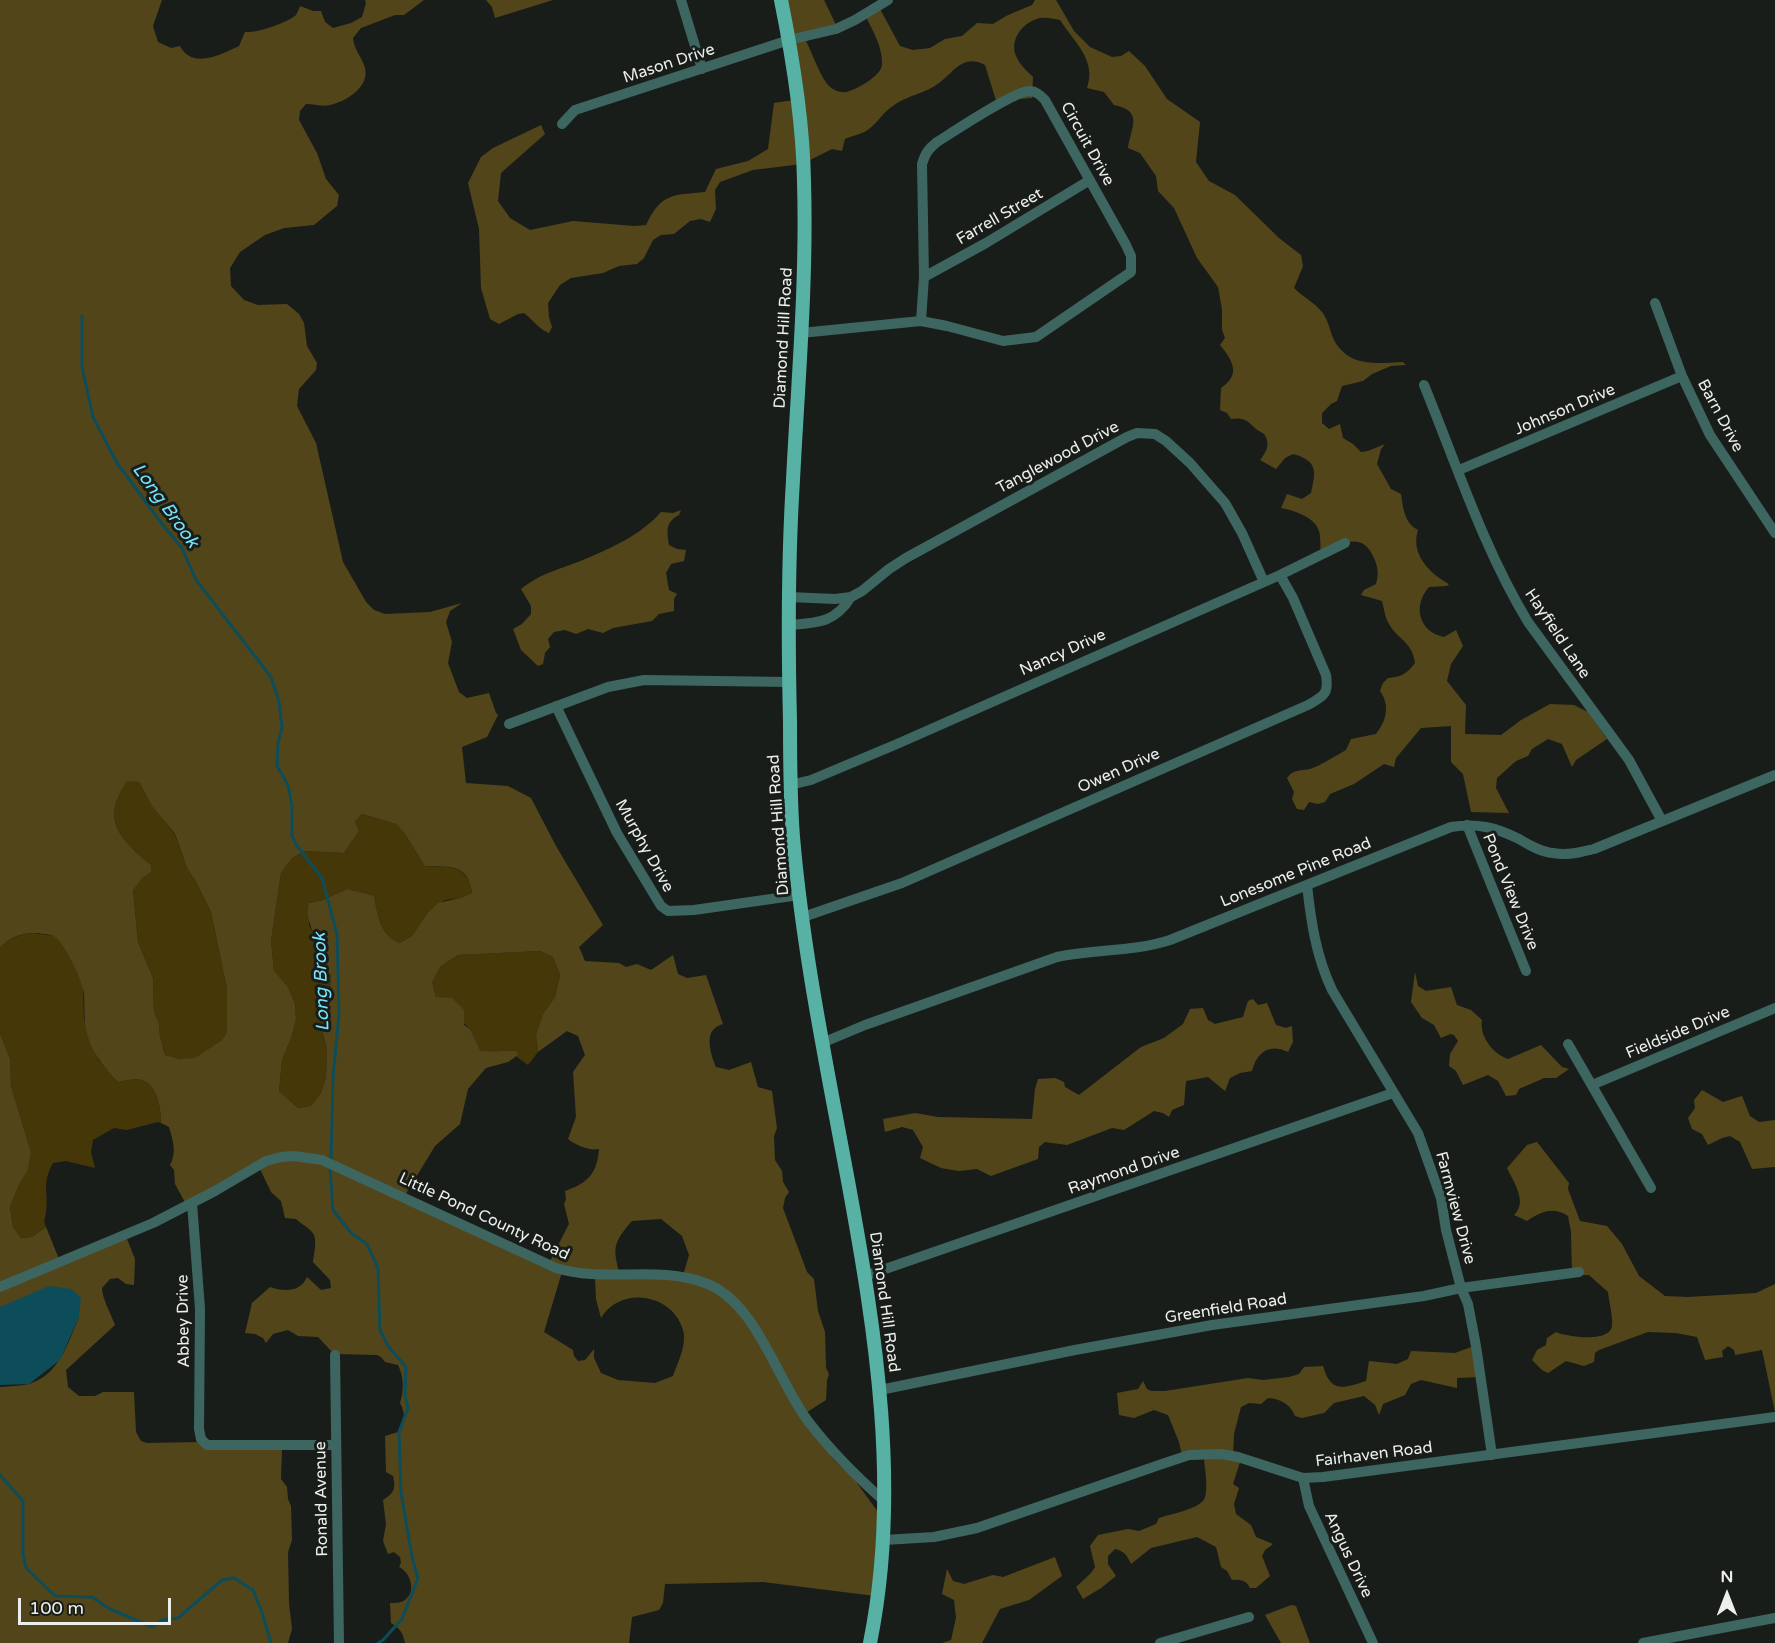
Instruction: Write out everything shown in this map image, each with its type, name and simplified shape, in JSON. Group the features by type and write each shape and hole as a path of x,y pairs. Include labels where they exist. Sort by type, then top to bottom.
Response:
{"main road":[{"name":"Diamond Hill Road","path":"781,0 799,111 804,179 804,270 789,597 790,784 799,895 822,1043 865,1276 880,1390 884,1539 870,1643"}],"street":[{"path":"681,0 702,69"},
{"name":"Mason Drive","path":"562,124 575,110 789,40 836,29 888,0"},
{"name":"Circuit Drive","path":"801,333 921,321 1003,341 1028,339 1036,337 1131,272 1131,256 1045,100 1037,93 1028,91 1010,99 937,142 928,149 924,156 922,164 924,277 921,321"},
{"name":"Farrell Street","path":"924,277 986,243 1090,180"},
{"name":"Barn Drive","path":"1655,303 1682,376 1710,435 1775,533"},
{"name":"Johnson Drive","path":"1459,470 1682,376"},
{"name":"Hayfield Lane","path":"1424,385 1491,550 1515,600 1528,622 1629,760 1662,821"},
{"name":"Tanglewood Drive","path":"789,625 824,621 844,609 851,597 922,548 1127,437 1146,433 1155,434 1166,441 1217,492 1242,533 1264,582"},
{"name":"Nancy Drive","path":"790,784 811,780 897,744 1280,575 1345,543"},
{"name":"Owen Drive","path":"803,917 902,883 1320,698 1326,692 1328,685 1326,675 1293,598 1280,575"},
{"path":"789,597 851,597"},
{"path":"509,724 608,687 644,680 789,682"},
{"name":"Murphy Drive","path":"556,706 617,833 661,906 668,911 694,910 799,895"},
{"name":"Lonesome Pine Road","path":"822,1043 1046,960 1077,952 1152,946 1451,827 1467,825 1492,828 1534,847 1562,855 1594,849 1775,775"},
{"name":"Pond View Drive","path":"1467,825 1526,971"},
{"name":"Farmview Drive","path":"1307,885 1316,951 1325,976 1418,1133 1441,1198 1446,1230 1461,1288 1468,1304 1492,1455"},
{"name":"Fieldside Drive","path":"1592,1085 1775,1008"},
{"path":"1568,1044 1652,1188"},
{"name":"Raymond Drive","path":"865,1276 1393,1093"},
{"name":"Little Pond County Road","path":"0,1287 153,1223 266,1161 281,1156 308,1157 340,1167 556,1268 584,1275 676,1275 715,1287 739,1307 751,1323 806,1419 835,1454 883,1500"},
{"name":"Abbey Drive","path":"192,1203 200,1309 199,1429 201,1439 207,1444 218,1445 336,1445"},
{"name":"Greenfield Road","path":"880,1390 1153,1335 1579,1272"},
{"name":"Ronald Avenue","path":"335,1355 339,1643"},
{"name":"Fairhaven Road","path":"884,1539 934,1537 977,1528 1189,1455 1205,1453 1229,1455 1303,1478 1773,1419"},
{"name":"Angus Drive","path":"1303,1478 1309,1506 1373,1643"},
{"path":"1160,1643 1249,1617"},
{"path":"1642,1643 1775,1618"}],"shaded area":[{"path":"0,0 162,0 153,26 158,42 171,48 180,46 185,53 199,59 216,56 239,46 245,32 264,29 286,21 296,15 300,6 313,11 321,11 325,22 333,28 362,17 365,0 424,0 404,15 395,15 361,28 353,38 366,75 355,92 342,101 330,105 306,104 300,111 299,120 317,153 326,179 339,195 337,206 314,225 284,228 265,235 240,252 230,268 231,286 244,300 258,305 287,304 299,314 304,323 307,346 317,363 316,370 299,389 297,406 316,443 343,562 366,602 374,610 385,614 430,612 462,603 450,611 446,622 452,642 448,663 459,692 467,698 489,693 498,715 487,737 462,747 466,783 508,786 531,798 556,846 603,925 579,947 585,961 619,963 626,967 637,964 651,970 673,955 678,974 687,978 706,975 723,1024 714,1029 710,1037 711,1053 716,1067 729,1070 751,1062 758,1087 772,1091 777,1128 774,1136 775,1160 782,1171 783,1182 789,1192 783,1208 807,1272 814,1279 818,1311 825,1332 826,1368 829,1374 826,1400 804,1414 834,1460 854,1479 878,1512 875,1596 763,1582 665,1584 663,1603 659,1610 632,1617 629,1643 405,1643 401,1631 391,1623 390,1603 400,1602 409,1596 411,1582 403,1569 399,1567 400,1557 394,1552 388,1554 383,1541 386,1524 383,1500 392,1493 394,1484 393,1476 386,1472 385,1436 398,1432 404,1417 400,1403 402,1379 398,1365 385,1362 377,1355 334,1354 318,1337 298,1336 288,1330 273,1334 266,1343 263,1338 255,1334 245,1333 252,1303 270,1287 292,1290 301,1286 307,1277 321,1290 331,1288 330,1280 313,1262 314,1235 296,1219 285,1218 281,1201 271,1192 260,1169 187,1206 175,1184 174,1170 170,1165 174,1151 173,1142 169,1127 161,1123 155,1093 152,1087 142,1080 118,1082 91,1046 86,1028 81,982 59,940 47,934 22,934 12,938 0,948","holes":["127,781 139,782 153,807 175,834 187,868 211,912 227,989 227,1032 222,1040 195,1058 180,1059 165,1055 159,1023 154,1012 153,978 138,942 133,890 143,877 151,872 151,865 130,846 117,828 115,807","362,814 396,824 425,866 450,867 462,872 470,883 472,893 438,903 426,915 412,936 400,943 393,940 384,930 374,896 347,889 323,900 309,903 308,916 315,942 314,961 331,975 330,994 321,1025 327,1049 326,1077 321,1093 311,1106 298,1108 279,1091 282,1060 296,1019 295,1004 287,986 274,971 271,941 281,873 292,858 305,851 344,853 359,831 355,822","540,951 553,957 560,975 555,997 543,1014 536,1034 538,1052 567,1031 578,1036 585,1055 573,1072 576,1117 568,1139 583,1147 599,1149 598,1158 589,1177 579,1185 565,1191 564,1204 569,1224 548,1265 404,1197 435,1146 460,1124 468,1089 486,1068 508,1062 518,1055 516,1051 480,1050 470,1029 464,1025 464,1010 452,998 436,997 432,982 441,966 458,955","661,1219 682,1236 689,1255 682,1279 620,1276 615,1252 621,1235 632,1221","562,1272 595,1277 596,1299 601,1318 621,1301 646,1298 669,1308 677,1318 684,1336 673,1376 655,1383 618,1380 601,1373 594,1358 594,1349 585,1360 578,1361 573,1350 544,1332"]},
{"path":"486,0 553,0 495,18 492,7"},
{"path":"781,0 824,0 838,29 806,41 826,82 833,89 842,92 862,85 881,69 882,59 879,46 866,17 880,9 900,46 913,50 930,48 945,39 962,36 977,23 993,24 1032,5 1035,0 1056,0 1074,31 1090,47 1112,57 1121,56 1129,51 1145,66 1167,99 1200,122 1196,162 1209,181 1235,195 1279,238 1301,255 1303,266 1294,288 1322,312 1341,350 1357,360 1384,363 1403,362 1406,365 1391,366 1372,374 1363,381 1342,386 1337,401 1322,413 1322,423 1329,429 1340,424 1343,438 1361,452 1385,444 1381,449 1377,464 1391,489 1401,494 1407,519 1418,530 1417,547 1423,562 1435,575 1449,584 1429,587 1424,594 1420,610 1424,624 1429,630 1444,637 1456,630 1463,646 1451,664 1447,681 1466,705 1465,734 1501,735 1521,720 1550,704 1574,705 1588,712 1607,739 1576,760 1572,767 1562,744 1548,739 1532,749 1528,756 1516,761 1497,778 1496,788 1509,813 1471,812 1463,774 1451,762 1451,726 1421,728 1396,758 1394,767 1384,764 1354,784 1330,794 1325,802 1318,804 1309,802 1304,810 1297,809 1292,799 1294,792 1287,778 1295,772 1324,763 1346,750 1351,739 1376,734 1383,723 1386,712 1380,691 1383,683 1388,678 1400,676 1409,670 1415,663 1413,656 1408,645 1389,624 1382,601 1361,595 1364,590 1376,584 1378,577 1376,563 1368,548 1362,543 1349,542 1321,556 1320,534 1317,526 1303,515 1281,508 1287,494 1302,499 1311,493 1314,473 1311,464 1293,454 1285,458 1276,469 1260,460 1267,448 1264,434 1245,420 1231,419 1227,413 1220,410 1221,388 1231,377 1233,367 1220,345 1225,338 1222,330 1222,309 1218,287 1197,258 1174,208 1158,191 1156,176 1140,153 1128,148 1133,127 1132,116 1129,111 1114,105 1104,92 1087,88 1089,69 1087,60 1060,20 1042,18 1033,20 1018,33 1014,45 1015,52 1022,66 1033,77 1032,98 1019,99 998,107 985,65 976,62 963,64 940,83 887,110 866,131 845,139 842,151 832,149 802,164 753,170 720,182 715,190 716,209 710,222 701,219 690,221 674,234 661,235 653,240 644,258 637,264 571,278 560,285 548,303 552,327 549,333 524,313 499,324 490,319 481,288 479,229 468,183 481,157 493,148 541,125 545,134 501,173 498,201 510,218 530,230 573,221 646,225 663,201 676,195 705,192 716,169 748,161 768,149 774,103 794,100"},
{"path":"681,510 669,524 668,531 669,545 686,550 684,561 671,564 666,573 669,590 677,594 674,599 674,611 659,614 652,621 613,628 603,633 588,629 576,634 565,630 554,632 548,639 550,647 545,653 543,664 538,666 521,650 513,629 522,624 531,614 531,606 521,589 545,574 595,555 626,540 661,512 673,513"},
{"path":"127,780 139,782 175,835 187,868 211,912 227,989 227,1032 222,1040 195,1059 180,1059 165,1055 160,1037 159,1023 154,1012 153,978 138,942 133,889 143,876 151,872 151,865 123,837 117,828 115,818 115,807"},
{"path":"362,814 396,824 425,866 449,867 462,872 470,884 472,893 460,898 445,900 426,915 412,936 400,943 393,940 384,930 374,897 347,889 323,900 309,903 309,925 315,937 314,961 331,974 330,994 321,1025 327,1049 326,1077 321,1093 311,1106 298,1108 279,1091 282,1060 296,1019 295,1004 274,971 271,941 281,873 292,858 305,851 344,853 359,831 355,822"},
{"path":"33,933 55,936 64,944 83,985 84,1019 98,1059 118,1082 139,1079 152,1087 159,1105 161,1123 127,1130 114,1128 93,1140 91,1152 95,1168 66,1161 53,1163 46,1183 47,1205 44,1221 46,1227 32,1237 21,1238 13,1227 10,1207 28,1170 31,1152 11,1086 10,1059 0,1033 0,948 15,937"},
{"path":"540,951 553,957 560,975 555,997 543,1014 536,1034 538,1052 528,1065 517,1057 516,1051 480,1050 470,1029 436,997 432,982 441,966 458,955"},
{"path":"1415,972 1418,986 1426,991 1451,987 1457,1005 1471,1010 1482,1020 1483,1032 1488,1044 1502,1057 1508,1059 1541,1045 1562,1067 1569,1069 1556,1078 1544,1078 1519,1089 1516,1095 1506,1096 1498,1081 1488,1075 1463,1085 1456,1071 1449,1066 1450,1054 1458,1041 1454,1035 1450,1034 1441,1038 1434,1025 1422,1018 1411,1002"},
{"path":"1253,999 1258,1005 1267,1003 1276,1025 1286,1028 1292,1026 1293,1042 1288,1052 1275,1048 1265,1051 1257,1059 1252,1071 1230,1078 1225,1091 1208,1077 1186,1081 1184,1105 1172,1110 1169,1117 1154,1111 1124,1130 1112,1128 1067,1145 1045,1142 1039,1147 1038,1159 991,1176 977,1169 959,1171 941,1168 920,1158 923,1147 913,1130 902,1127 885,1132 883,1119 915,1113 938,1117 1032,1119 1038,1079 1055,1078 1064,1082 1065,1087 1079,1095 1141,1047 1164,1038 1183,1024 1190,1009 1203,1008 1208,1020 1215,1024 1243,1017 1248,1001"},
{"path":"0,1033 10,1059 11,1086 31,1152 28,1170 10,1207 13,1227 21,1238 32,1237 46,1227 61,1264 127,1239 135,1259 134,1285 126,1284 118,1278 110,1279 102,1288 115,1325 66,1370 68,1387 79,1396 95,1396 103,1392 134,1392 136,1432 141,1441 147,1443 203,1442 282,1449 281,1479 287,1487 291,1506 292,1540 288,1552 292,1629 288,1643 0,1643 0,1387 29,1384 48,1373 61,1357 79,1317 0,1308"},
{"path":"1702,1090 1723,1102 1742,1096 1750,1116 1759,1122 1775,1120 1775,1167 1752,1169 1740,1142 1730,1136 1708,1145 1702,1134 1692,1129 1688,1118 1695,1108 1694,1100"},
{"path":"1537,1142 1569,1183 1568,1189 1580,1221 1607,1226 1622,1244 1639,1276 1665,1296 1756,1293 1775,1284 1775,1412 1762,1350 1735,1355 1734,1350 1728,1346 1722,1351 1723,1357 1705,1360 1697,1337 1676,1333 1648,1332 1599,1350 1595,1353 1594,1362 1584,1366 1566,1361 1548,1373 1532,1360 1537,1350 1546,1345 1547,1338 1556,1332 1569,1336 1596,1337 1604,1335 1612,1326 1608,1292 1589,1275 1572,1275 1571,1232 1568,1216 1557,1211 1547,1211 1527,1221 1514,1215 1518,1210 1520,1198 1507,1168 1527,1145"},
{"path":"1474,1346 1479,1377 1457,1378 1457,1388 1421,1380 1411,1384 1405,1395 1383,1404 1379,1415 1375,1405 1364,1396 1334,1403 1324,1413 1302,1418 1295,1416 1290,1408 1281,1401 1268,1398 1261,1404 1249,1403 1241,1407 1234,1434 1233,1458 1240,1462 1233,1484 1239,1488 1234,1504 1236,1514 1251,1525 1256,1537 1273,1544 1265,1550 1262,1556 1270,1576 1256,1588 1250,1588 1242,1581 1232,1580 1227,1571 1221,1567 1216,1547 1197,1537 1151,1548 1131,1564 1125,1554 1115,1549 1108,1556 1108,1564 1116,1576 1083,1599 1076,1587 1095,1567 1090,1546 1098,1535 1128,1529 1139,1531 1156,1524 1159,1518 1198,1505 1203,1501 1206,1493 1204,1459 1183,1460 1179,1442 1168,1415 1154,1410 1134,1418 1119,1415 1117,1393 1138,1389 1143,1381 1147,1389 1151,1391 1165,1391 1248,1378 1263,1380 1289,1377 1299,1374 1304,1367 1323,1366 1326,1375 1334,1385 1345,1387 1366,1381 1369,1361 1397,1364 1408,1359 1411,1351 1455,1353"},
{"path":"1055,1557 1062,1576 1029,1600 1000,1609 982,1643 942,1643 951,1640 956,1618 954,1600 942,1594 947,1569 953,1581 964,1584 993,1575 1003,1577"},
{"path":"1291,1605 1296,1606 1310,1643 1281,1643 1265,1615"}],"water":[{"path":"49,1286 72,1289 81,1298 79,1317 60,1360 29,1384 0,1385 0,1307"}],"waterway":[{"name":"Long Brook","path":"82,316 82,367 93,417 117,463 182,548 196,580 271,677 279,702 282,727 278,743 277,766 288,785 292,806 292,836 322,878 337,934 339,1014 333,1077 331,1162"},
{"name":"Long Brook","path":"330,1168 333,1210 351,1233 367,1244 378,1268 380,1330 388,1346 406,1367 405,1395 408,1408 399,1432 401,1492 412,1557 418,1578 402,1619 378,1643"},
{"name":"Long Brook","path":"0,1475 23,1501 23,1554 26,1568 55,1596 92,1597 108,1608 152,1627 162,1620 178,1618 222,1580 234,1578 253,1590 271,1643"}]}
